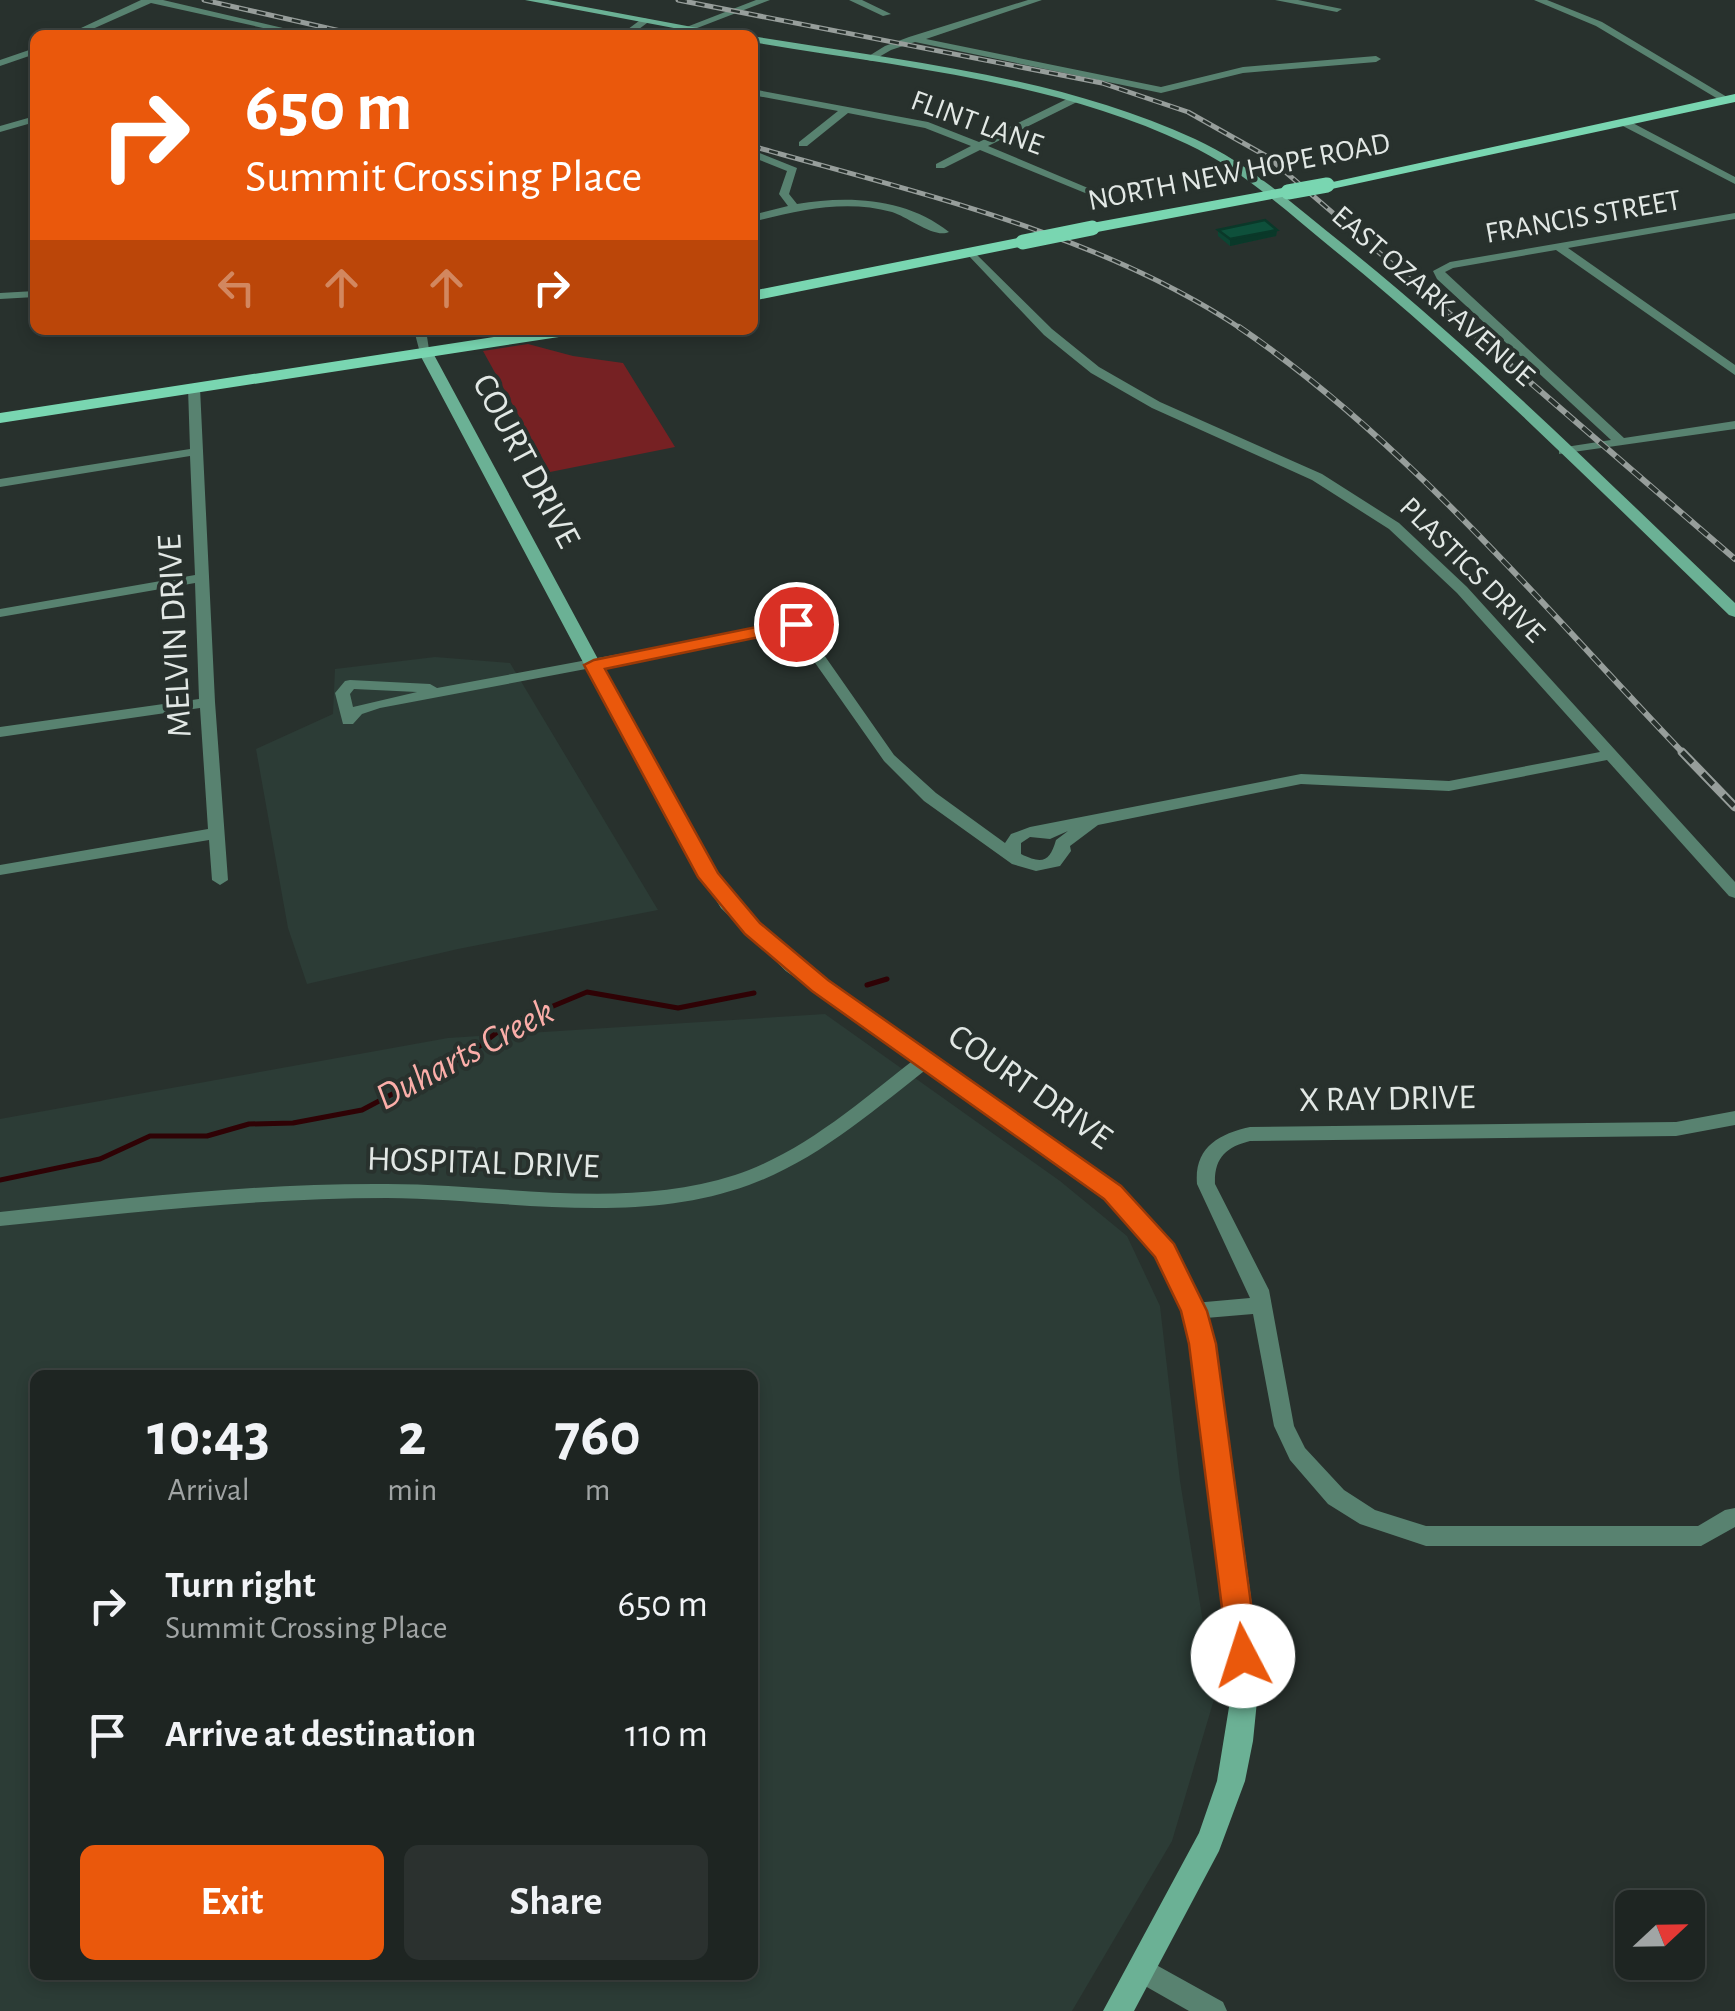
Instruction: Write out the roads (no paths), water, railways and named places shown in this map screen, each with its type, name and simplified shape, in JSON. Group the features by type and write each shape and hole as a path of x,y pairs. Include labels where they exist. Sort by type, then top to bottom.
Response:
{"main road":[{"path":"530,0 701,30"},
{"name":"EAST OZARK AVENUE","path":"758,40 1073,100 1192,142 1281,193 1414,308 1735,612"},
{"name":"NORTH NEW HOPE ROAD","path":"758,292 1327,185 1731,100"},
{"path":"0,418 539,335"},
{"name":"COURT DRIVE","path":"426,352 680,828 728,902 793,966 1112,1192 1165,1251 1194,1311 1205,1360 1242,1633 1242,1725 1232,1779 1217,1823 1118,2011"}],"street":[{"path":"82,30 150,0 285,30"},
{"path":"689,28 765,0"},
{"path":"854,0 886,14"},
{"path":"1280,0 1337,9"},
{"path":"1539,0 1599,24 1731,100"},
{"path":"869,60 912,40 1028,1"},
{"path":"633,30 646,20"},
{"path":"912,40 1161,90 1243,70 1376,59"},
{"path":"0,63 30,53"},
{"name":"FLINT LANE","path":"758,93 928,125 1121,204"},
{"path":"940,166 1073,100"},
{"path":"803,144 846,110"},
{"path":"0,128 30,120"},
{"path":"1623,122 1735,181"},
{"path":"758,155 793,170 784,194 794,206"},
{"path":"758,217 794,206 835,201 876,204 916,216 943,232"},
{"name":"FRANCIS STREET","path":"1621,442 1440,277 1440,269 1735,216"},
{"path":"1559,247 1735,370"},
{"name":"PLASTICS DRIVE","path":"972,253 1048,332 1095,370 1156,405 1318,477 1394,526 1462,590 1735,892"},
{"path":"0,296 30,294"},
{"name":"COURT DRIVE","path":"421,335 426,352"},
{"name":"MELVIN DRIVE","path":"194,388 207,702 220,880"},
{"path":"1564,450 1735,425"},
{"path":"0,483 194,452"},
{"path":"0,613 202,578"},
{"path":"470,686 430,688 358,682 345,688 342,698 348,721 357,710 376,704 796,624 889,758 930,797 1026,864 1045,865 1060,857 1062,844 1092,822"},
{"path":"0,732 207,702"},
{"path":"981,832 1040,832 1301,779 1449,786 1610,755"},
{"path":"1040,832 1062,844"},
{"path":"0,870 218,833"},
{"path":"1013,855 1010,848 1019,835"},
{"name":"HOSPITAL DRIVE","path":"0,1220 266,1194 451,1192 609,1200 676,1196 740,1181 783,1162 843,1123 926,1060"},
{"name":"X RAY DRIVE","path":"1733,1516 1701,1536 1454,1539 1396,1529 1336,1497 1298,1454 1284,1426 1258,1290 1206,1184 1206,1161 1212,1150 1236,1136 1676,1129 1735,1118"},
{"path":"1194,1311 1261,1305"},
{"path":"1140,1969 1214,2011"}],"waterway":[{"name":"Duharts Creek","path":"867,985 887,979"},
{"name":"Duharts Creek","path":"0,1180 100,1159 150,1136 207,1136 249,1124 293,1123 362,1110 472,1052 505,1026 587,992 678,1008 754,993"}],"railway":[{"path":"204,0 336,30"},
{"path":"678,0 1102,83 1188,112 1268,157 1469,330"},
{"path":"758,148 941,199 1068,242 1188,296 1243,330"},
{"path":"1239,327 1301,372 1417,474 1684,754"},
{"path":"1466,327 1735,559"},
{"path":"1682,752 1735,807"}]}
